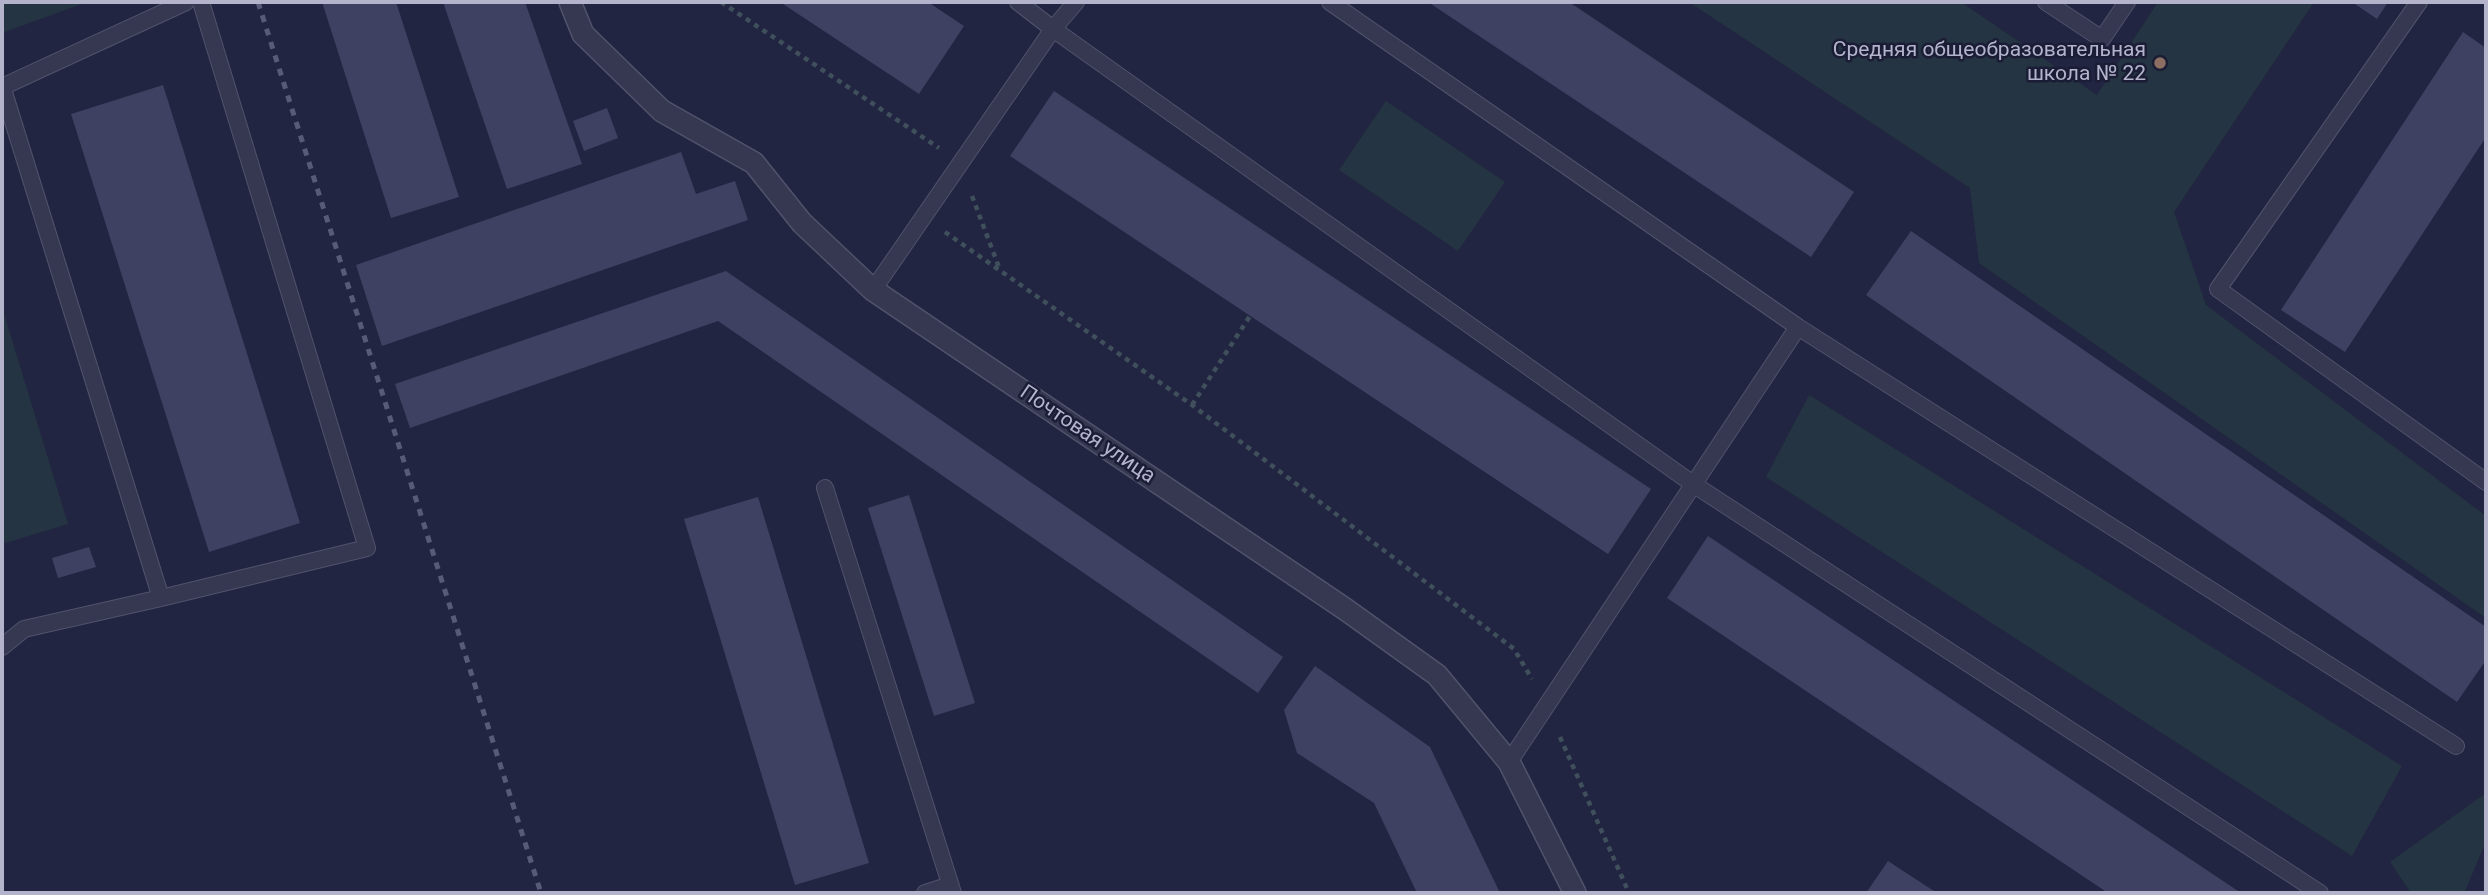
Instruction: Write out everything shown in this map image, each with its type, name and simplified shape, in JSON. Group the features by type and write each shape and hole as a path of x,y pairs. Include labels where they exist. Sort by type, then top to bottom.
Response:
{"street":[{"name":"Почтовая улица","path":"570,2 583,33 662,111 754,163 802,223 873,290 1345,608 1437,675 1509,762 1575,893"}],"lane":[{"path":"161,598 2,86 186,2"},
{"path":"2,648 24,629 367,548 201,2"},
{"path":"1018,2 1693,484 2320,893"},
{"path":"873,290 1053,29 1076,2"},
{"path":"1330,2 1798,327 2456,746"},
{"path":"2046,2 2102,39 2127,2"},
{"path":"2419,2 2218,289 2486,482"},
{"path":"1509,762 1798,327"},
{"path":"825,488 952,889 925,893"}],"path":[{"path":"721,2 960,162 1000,271"},
{"path":"922,216 1192,405 1514,649 1547,705 1629,893"},
{"path":"1192,405 1250,316"}],"shaded area":[{"path":"2,2 87,2 2,33"},
{"path":"1689,2 1961,2 2097,95 2158,2 2314,2 2174,212 2206,305 2486,516 2486,618 1979,263 1970,188"},
{"path":"1386,101 1505,182 1458,251 1339,170"},
{"path":"2,307 68,524 2,544"},
{"path":"1809,395 2402,766 2352,856 1766,477"},
{"path":"2486,793 2486,842 2464,893 2411,893 2390,862"}],"building":[{"path":"322,2 396,2 459,197 391,218"},
{"path":"443,2 525,2 582,164 507,189"},
{"path":"780,2 928,2 964,26 919,94"},
{"path":"1428,2 1569,2 1854,192 1811,257"},
{"path":"2352,2 2388,2 2377,19"},
{"path":"2463,32 2486,48 2486,137 2345,352 2281,310"},
{"path":"163,85 300,523 209,552 71,114"},
{"path":"1054,91 1651,489 1608,554 1010,156"},
{"path":"607,108 618,138 584,151 573,121"},
{"path":"681,152 696,194 735,181 748,220 382,346 356,265"},
{"path":"1911,231 2486,627 2486,660 2457,702 1866,295"},
{"path":"726,271 1283,657 1258,693 718,321 410,428 395,384"},
{"path":"909,495 975,703 934,716 868,508"},
{"path":"758,497 869,863 795,885 684,519"},
{"path":"1708,536 2241,893 2108,893 1667,598"},
{"path":"89,547 96,567 58,578 52,558"},
{"path":"1315,666 1430,747 1500,893 1417,893 1374,803 1297,753 1284,710"},
{"path":"1888,861 1937,893 1866,893"}],"railway":[{"path":"258,2 541,893"}],"place":[{"name":"Средняя общеобразовательная школа № 22","path":"2160,63"}]}
